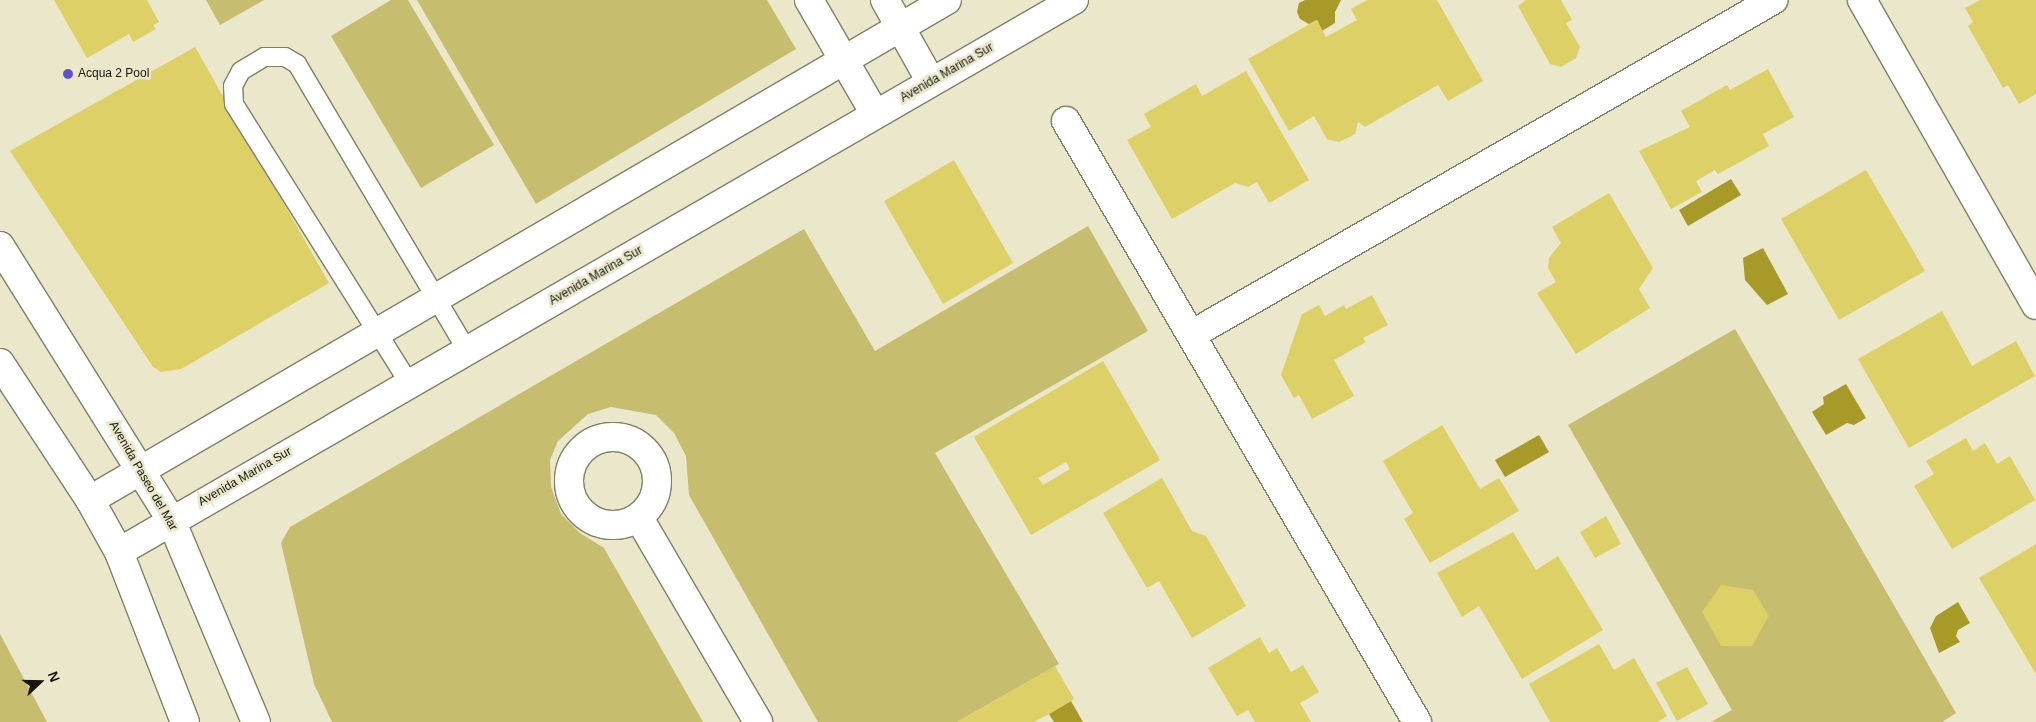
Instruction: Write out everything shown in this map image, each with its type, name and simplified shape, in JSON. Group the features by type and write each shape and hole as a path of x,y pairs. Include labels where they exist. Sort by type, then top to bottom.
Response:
{"street":[{"path":"809,0 876,114"},
{"path":"885,0 931,82"},
{"path":"90,500 947,0"},
{"name":"Avenida Marina Sur","path":"119,552 171,520 1074,0"},
{"path":"1191,335 1773,0"},
{"path":"1862,0 2036,305"},
{"path":"1066,121 1418,722"},
{"name":"Avenida Paseo del Mar","path":"0,246 142,470 171,520 256,722"},
{"path":"0,363 90,500 119,552 185,722"},
{"path":"638,518 758,722"}],"lane":[{"path":"409,383 234,104 233,86 241,71 264,57 285,57 297,64 467,350"}],"shaded area":[{"path":"206,0 264,0 220,25"},
{"path":"391,0 408,0 494,145 421,188 331,36"},
{"path":"417,0 767,0 796,49 536,204"},
{"path":"1305,0 1341,0 1335,12 1335,23 1322,31 1317,20 1309,24 1300,19 1297,12 1299,3"},
{"path":"1731,179 1741,195 1688,226 1679,210"},
{"path":"1088,226 1148,331 935,453 1059,664 957,722 818,722 689,495 686,456 674,433 656,415 611,407 588,414 558,441 550,460 551,487 561,514 580,533 604,548 703,722 332,722 314,684 281,543 290,527 804,229 875,351"},
{"path":"1763,248 1788,294 1767,305 1745,280 1743,258"},
{"path":"1735,329 1956,713 1942,722 1711,722 1732,710 1568,425"},
{"path":"1846,384 1866,418 1854,425 1847,423 1826,435 1812,412 1824,404 1823,397"},
{"path":"1539,435 1549,452 1505,477 1495,460"},
{"path":"1958,602 1970,623 1958,630 1956,636 1960,642 1939,653 1930,628 1936,616"},
{"path":"0,634 47,722 0,722"},
{"path":"1071,701 1083,722 1054,722 1049,714"}],"building":[{"path":"54,0 147,0 159,22 153,25 156,29 133,42 129,34 87,58"},
{"path":"1367,0 1437,0 1483,81 1448,101 1438,85 1365,127 1358,122 1355,134 1339,142 1327,139 1314,116 1289,131 1248,59 1317,20 1326,37 1357,20 1351,9"},
{"path":"1526,0 1561,0 1572,20 1566,23 1580,47 1576,58 1561,67 1550,64 1518,6"},
{"path":"1980,0 2036,0 2036,94 2019,104 2008,85 2003,88 1968,26 1973,22 1965,8"},
{"path":"195,47 329,283 181,369 161,372 153,367 10,151"},
{"path":"1768,69 1794,117 1763,134 1769,146 1718,174 1715,170 1696,181 1702,192 1671,209 1639,151 1690,127 1681,111 1727,85 1730,90"},
{"path":"1246,71 1309,180 1269,203 1257,182 1248,187 1235,183 1172,219 1127,140 1151,127 1144,114 1196,84 1202,96"},
{"path":"954,160 1013,263 943,304 884,201"},
{"path":"1866,170 1925,271 1839,320 1781,219"},
{"path":"1609,193 1653,268 1639,289 1650,308 1576,354 1537,293 1556,282 1548,268 1549,258 1561,243 1552,227"},
{"path":"1372,295 1388,325 1363,338 1366,342 1334,360 1354,396 1312,419 1299,395 1294,398 1281,375 1302,314 1319,305 1325,316 1344,305 1346,309"},
{"path":"1942,311 1972,366 2016,341 2035,376 1909,448 1858,359"},
{"path":"1103,361 1160,460 1031,535 974,437","holes":["1066,462 1070,469 1043,485 1038,478"]},
{"path":"1442,425 1480,489 1499,478 1519,511 1430,563 1404,519 1413,513 1383,461"},
{"path":"1966,438 1973,451 1985,443 1997,464 2010,456 2035,500 1952,549 1914,486 1934,474 1926,461"},
{"path":"1162,478 1192,531 1206,536 1246,606 1192,638 1159,581 1147,588 1103,513"},
{"path":"1606,516 1621,544 1595,558 1580,532"},
{"path":"1513,532 1536,570 1558,556 1603,630 1522,679 1479,606 1462,617 1437,573"},
{"path":"2036,544 2036,674 1979,578"},
{"path":"1721,585 1753,590 1769,616 1752,646 1721,646 1702,612"},
{"path":"1260,637 1269,653 1277,648 1291,672 1303,665 1319,692 1300,703 1311,722 1255,722 1248,710 1237,716 1208,668"},
{"path":"1599,644 1614,670 1634,658 1667,716 1657,722 1550,722 1529,684"},
{"path":"1055,666 1074,699 1049,714 1034,722 957,722"},
{"path":"1687,667 1708,704 1677,721 1656,683"}],"place":[{"name":"Acqua 2 Pool","path":"68,74"}]}
